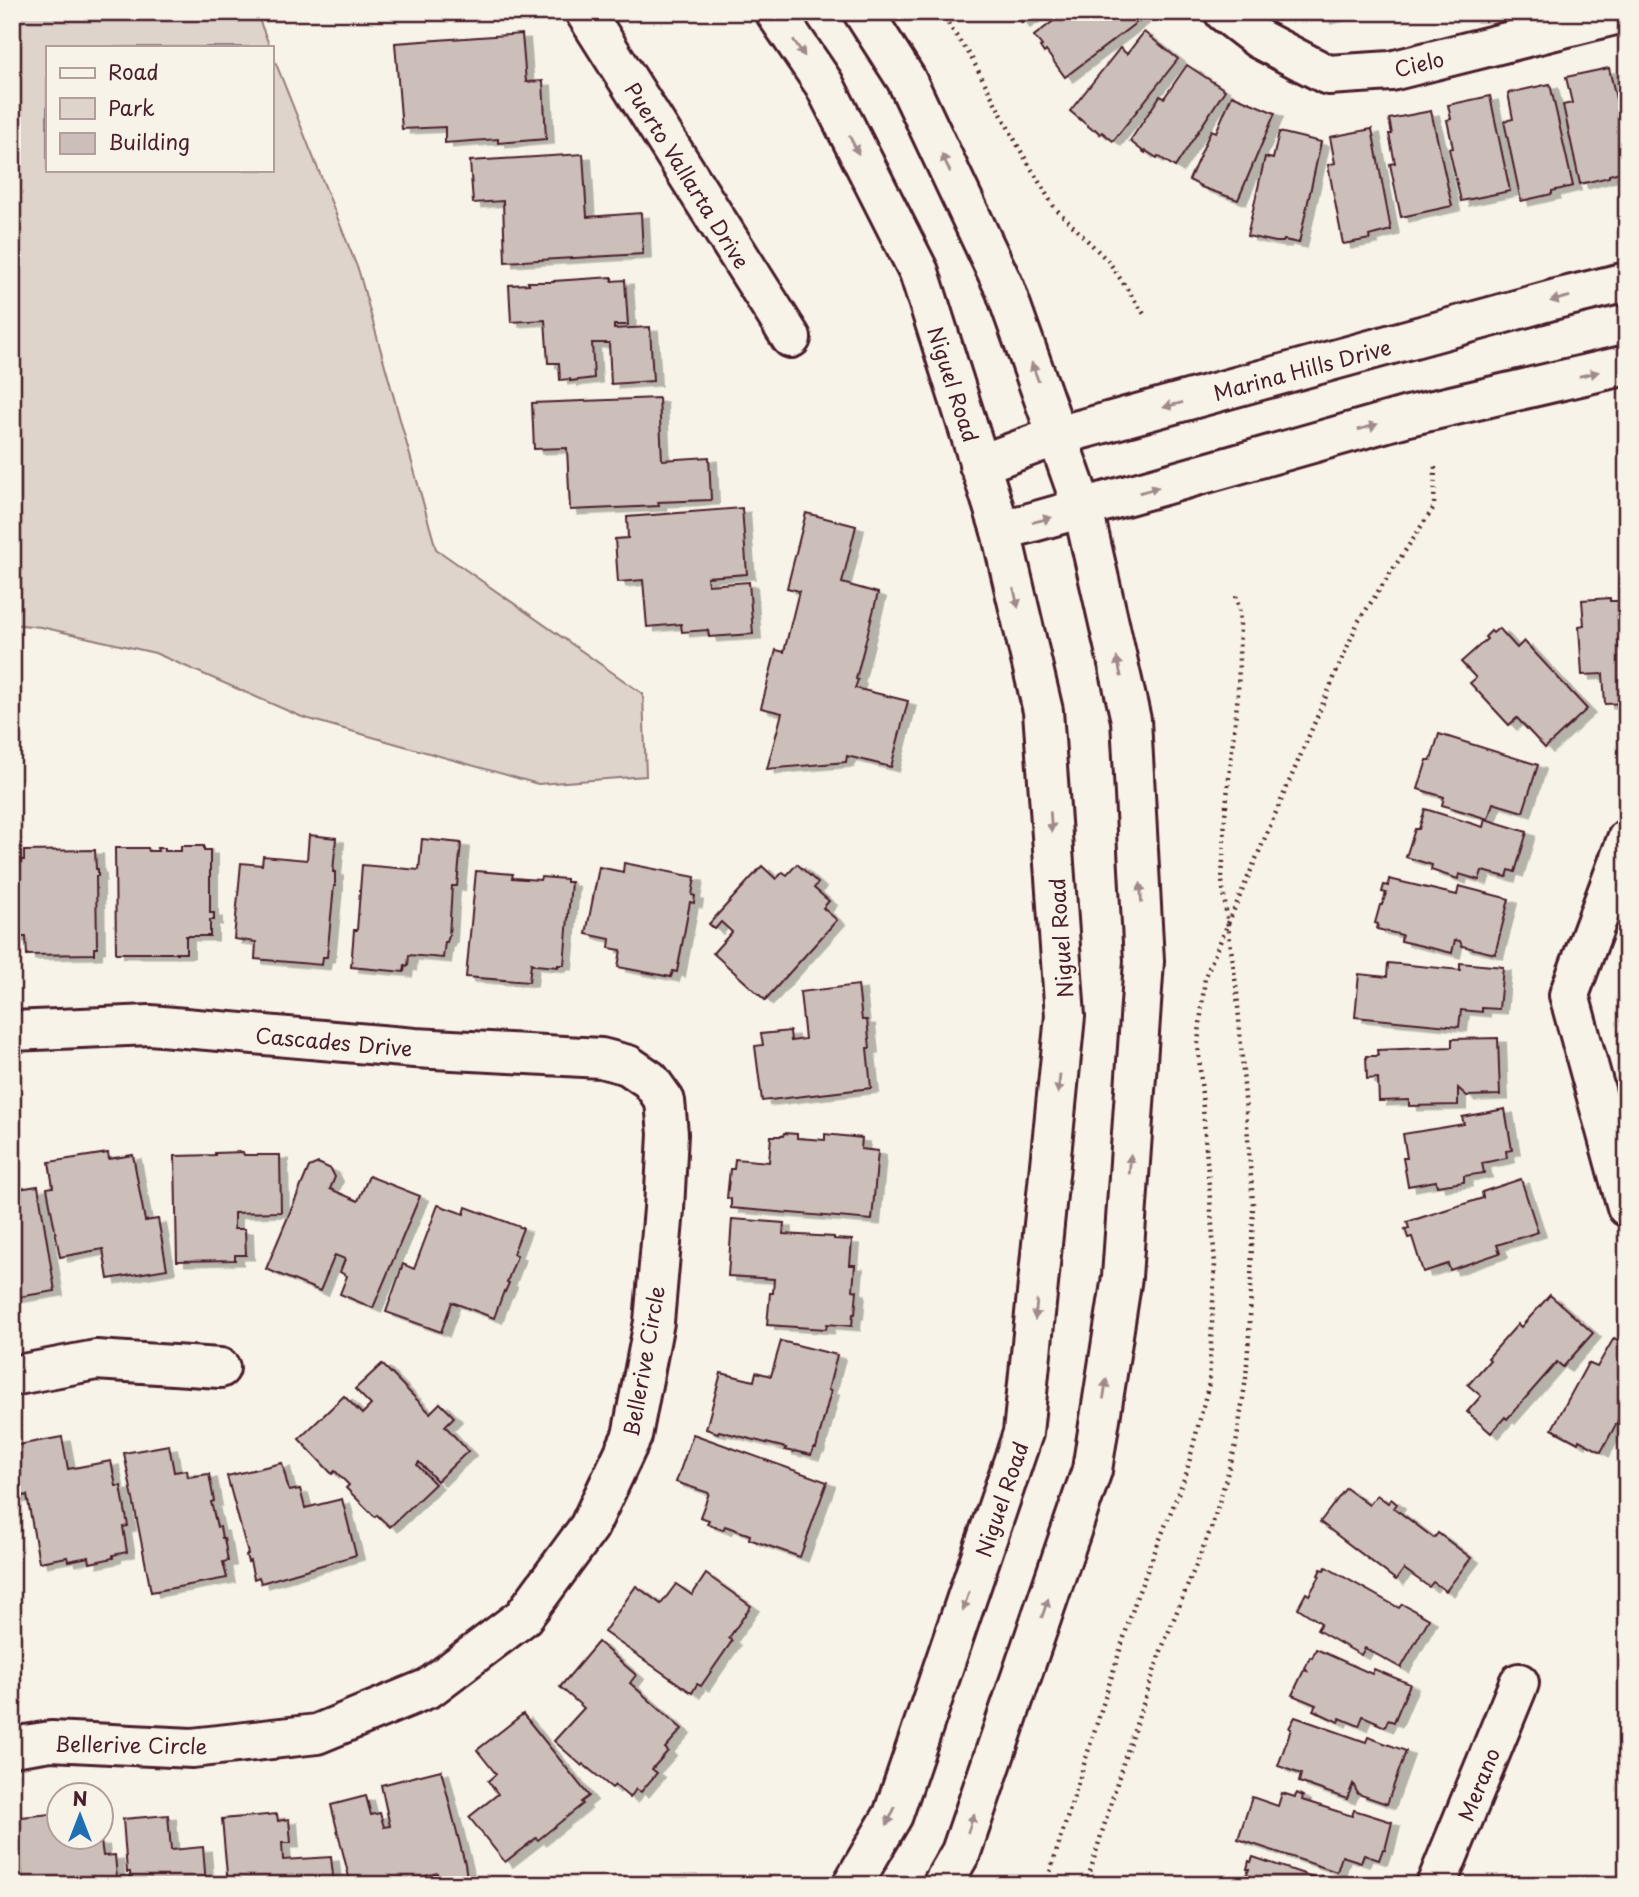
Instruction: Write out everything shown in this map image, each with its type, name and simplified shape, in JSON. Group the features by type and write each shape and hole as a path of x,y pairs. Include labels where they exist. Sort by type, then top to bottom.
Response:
{"street":[{"name":"Puerto Vallarta Drive","path":"585,12 791,338"},
{"name":"Niguel Road","path":"775,12 824,84 919,272 1001,531 1043,711 1065,1016 1023,1433 892,1815 852,1885"},
{"path":"863,12 906,79 1005,289 1083,509 1131,720 1144,961 1122,1277 1092,1470 961,1852 942,1885"},
{"name":"Cielo","path":"1224,12 1259,39 1328,75 1391,71 1627,12"},
{"name":"Marina Hills Drive","path":"979,465 1057,436 1556,299 1627,282"},
{"path":"1001,531 1408,416 1627,365"},
{"path":"1627,839 1569,995 1627,1207"},
{"name":"Cascades Drive","path":"12,1031 150,1025 415,1048 601,1058 628,1065 650,1080"},
{"name":"Bellerive Circle","path":"12,1746 51,1741 192,1748 317,1734 429,1688 523,1617 589,1527 632,1436 654,1322 667,1159 668,1134 664,1101 650,1080"},
{"path":"12,1376 96,1360 220,1368"},
{"name":"Merano","path":"1436,1885 1519,1683"}],"path":[{"path":"940,12 971,55 1019,148 1054,207 1109,262 1144,314"},
{"path":"1046,1885 1137,1597 1186,1474 1209,1382 1215,1264 1198,1043 1205,977 1358,622 1434,507 1436,463"},
{"path":"1086,1885 1162,1648 1212,1525 1236,1445 1246,1378 1252,1204 1237,993 1222,881 1225,815 1238,694 1240,625 1236,596"}],"green space":[{"path":"12,12 256,12 270,46 46,46 46,172 273,172 273,56 359,272 436,549 643,694 646,776 538,784 302,717 155,653 41,627 12,624"}],"building":[{"path":"1016,12 1040,12 1022,23"},
{"path":"1065,12 1136,12 1141,19 1065,77 1046,51 1044,53 1034,36"},
{"path":"1321,12 1355,12 1323,19"},
{"path":"1144,32 1178,59 1113,141 1102,132 1100,134 1093,130 1070,111 1120,48 1127,54"},
{"path":"522,34 526,82 543,81 546,139 445,143 445,127 402,129 395,43"},
{"path":"1187,65 1225,90 1175,167 1158,156 1157,158 1146,151 1145,153 1130,141 1160,96 1164,98"},
{"path":"1609,68 1627,147 1627,170 1580,184 1563,105 1572,103 1566,77"},
{"path":"1550,84 1573,186 1521,201 1504,121 1513,119 1508,93"},
{"path":"1232,95 1275,113 1238,200 1189,180 1211,130 1216,132"},
{"path":"1490,96 1510,191 1461,201 1449,149 1453,148 1447,120 1451,119 1448,105"},
{"path":"1431,111 1452,206 1401,217 1390,164 1395,163 1389,119"},
{"path":"1372,129 1391,230 1369,236 1370,239 1343,244 1328,165 1335,163 1330,137"},
{"path":"1279,132 1321,142 1299,243 1247,236 1265,157 1273,159"},
{"path":"583,154 587,217 641,213 643,254 505,262 503,201 473,203 470,161"},
{"path":"612,277 612,281 625,280 628,325 614,325 614,329 650,327 653,381 611,384 609,343 592,343 594,378 560,380 559,363 548,363 545,320 511,322 509,285"},
{"path":"659,398 662,460 709,457 711,500 658,502 659,506 570,510 567,448 534,449 532,403"},
{"path":"742,508 747,574 707,577 708,585 749,582 753,634 709,637 708,630 682,632 681,624 647,627 643,580 618,582 615,539 628,538 627,517"},
{"path":"806,513 856,526 842,583 878,593 855,688 908,701 891,767 847,756 846,762 767,769 782,713 761,708 776,650 784,652 799,591 787,588"},
{"path":"1610,598 1610,601 1627,601 1627,703 1605,704 1603,674 1582,675 1579,626 1584,625 1582,600"},
{"path":"1499,628 1517,648 1524,641 1587,709 1545,748 1517,718 1509,725 1470,683 1476,678 1461,662 1487,639 1485,637 1491,631 1493,633"},
{"path":"1439,734 1538,765 1523,812 1493,803 1488,819 1442,805 1444,797 1418,789"},
{"path":"1425,809 1483,827 1485,819 1527,832 1515,872 1509,870 1507,877 1482,871 1479,880 1459,874 1458,879 1431,870 1432,865 1406,857"},
{"path":"309,835 336,838 333,872 335,886 327,957 323,957 322,965 255,959 256,942 234,939 241,863 262,865 263,856 307,860"},
{"path":"422,839 461,843 457,886 452,886 449,936 445,942 443,958 409,955 408,966 405,965 404,972 351,967 362,865 419,870"},
{"path":"181,846 204,846 204,850 210,850 210,913 214,913 214,920 210,920 210,936 186,936 186,953 116,953 115,848 148,848 149,851 158,851 157,848 165,848 165,851 181,851"},
{"path":"95,850 98,876 97,948 94,948 94,954 27,955 26,937 12,937 12,860 24,860 24,851"},
{"path":"624,863 695,877 692,895 695,896 694,903 690,902 677,972 673,971 671,977 618,967 621,950 609,948 610,939 586,934 599,867 623,872"},
{"path":"797,864 818,883 814,888 829,901 823,908 837,920 765,1000 713,953 732,932 721,922 715,929 709,924 762,866 776,879 783,872 787,875"},
{"path":"476,871 513,874 512,878 540,880 541,877 566,879 566,882 571,882 564,965 558,967 531,963 529,982 466,977"},
{"path":"1389,879 1457,895 1459,886 1509,899 1495,954 1462,946 1460,941 1455,940 1452,953 1401,941 1402,935 1377,929 1378,924 1375,923 1386,893 1382,892 1384,885 1388,886"},
{"path":"1388,963 1460,970 1460,963 1503,967 1499,1009 1482,1008 1482,1012 1461,1010 1459,1027 1355,1017 1359,974 1387,977"},
{"path":"858,985 862,1020 867,1020 871,1088 762,1101 755,1046 763,1045 761,1034 790,1031 791,1041 805,1039 800,992"},
{"path":"1498,1038 1500,1095 1467,1096 1458,1088 1458,1105 1409,1106 1409,1100 1379,1101 1378,1078 1367,1079 1366,1056 1378,1056 1377,1050 1452,1047 1452,1039"},
{"path":"1505,1109 1512,1150 1506,1151 1507,1158 1482,1163 1484,1173 1464,1176 1464,1182 1437,1186 1436,1181 1408,1186 1403,1158 1407,1158 1403,1134 1464,1124 1462,1117"},
{"path":"784,1133 797,1134 797,1138 825,1140 825,1134 862,1138 861,1149 878,1151 872,1220 731,1208 731,1199 727,1198 730,1169 734,1169 735,1159 769,1162 771,1136 783,1136"},
{"path":"243,1152 244,1155 280,1155 281,1212 234,1213 234,1229 245,1229 246,1255 235,1255 235,1260 177,1261 175,1156"},
{"path":"108,1153 109,1159 133,1155 145,1221 158,1219 167,1269 108,1279 103,1249 60,1257 47,1188 53,1187 49,1162"},
{"path":"318,1163 331,1169 335,1177 330,1189 358,1201 369,1176 420,1196 373,1308 340,1294 347,1276 340,1272 345,1259 335,1255 320,1291 266,1269 309,1167"},
{"path":"1521,1179 1538,1232 1497,1245 1500,1253 1450,1270 1448,1264 1423,1272 1412,1237 1408,1238 1405,1229 1409,1228 1407,1222 1483,1198 1482,1192"},
{"path":"38,1186 55,1291 12,1298 12,1190"},
{"path":"438,1205 464,1214 466,1207 523,1228 513,1254 517,1256 507,1282 509,1283 494,1318 452,1302 441,1332 386,1312 403,1264 414,1269"},
{"path":"732,1219 784,1223 783,1234 852,1240 850,1265 855,1265 853,1290 857,1291 852,1326 827,1324 826,1329 767,1325 774,1279 728,1276"},
{"path":"1550,1295 1593,1333 1563,1367 1557,1362 1507,1419 1505,1417 1491,1433 1467,1412 1481,1396 1468,1385 1518,1324 1521,1327"},
{"path":"1614,1338 1627,1345 1627,1404 1601,1452 1552,1429 1588,1363 1597,1367"},
{"path":"781,1341 837,1355 828,1390 831,1391 816,1448 811,1455 706,1429 721,1373 754,1381 756,1372 771,1376"},
{"path":"382,1364 430,1413 440,1403 454,1417 445,1426 468,1451 437,1481 419,1462 417,1465 435,1484 390,1527 377,1515 375,1517 346,1488 349,1485 335,1471 332,1474 299,1439 344,1396 362,1414 371,1405 355,1389"},
{"path":"693,1434 827,1482 800,1557 749,1539 750,1535 725,1526 723,1530 707,1524 709,1520 700,1517 709,1493 676,1482"},
{"path":"62,1437 68,1469 111,1461 116,1486 121,1486 128,1526 123,1527 127,1552 90,1563 89,1557 68,1561 67,1557 39,1562 27,1495 15,1498 12,1485 12,1446"},
{"path":"169,1445 174,1472 187,1470 188,1477 209,1474 214,1501 211,1502 217,1527 220,1527 224,1538 228,1561 223,1562 227,1578 151,1592 124,1453"},
{"path":"282,1463 289,1491 300,1489 305,1508 342,1499 356,1555 261,1583 259,1577 254,1579 250,1561 248,1562 227,1476"},
{"path":"1346,1488 1369,1505 1377,1495 1388,1503 1391,1499 1397,1504 1394,1508 1434,1538 1438,1533 1471,1558 1446,1591 1433,1582 1429,1587 1404,1569 1396,1580 1320,1522"},
{"path":"1326,1567 1399,1608 1402,1604 1429,1619 1401,1668 1365,1648 1361,1655 1317,1630 1321,1623 1298,1608 1306,1593 1309,1595 1321,1569"},
{"path":"706,1574 751,1606 729,1638 732,1641 701,1686 697,1684 692,1693 604,1632 636,1586 661,1604 676,1584 692,1595"},
{"path":"598,1642 636,1675 630,1683 682,1729 665,1748 668,1751 652,1769 657,1773 641,1792 636,1789 630,1798 615,1785 612,1788 583,1764 582,1766 554,1741 584,1708 560,1687"},
{"path":"1316,1649 1372,1674 1374,1669 1410,1684 1394,1722 1388,1720 1385,1727 1363,1716 1359,1726 1340,1718 1338,1722 1313,1710 1316,1705 1292,1695 1304,1670 1307,1671 1305,1668"},
{"path":"523,1714 589,1796 581,1802 583,1804 538,1840 536,1838 505,1862 469,1817 498,1794 488,1781 496,1774 477,1750"},
{"path":"1295,1717 1366,1742 1368,1737 1406,1751 1387,1804 1358,1794 1353,1784 1347,1799 1299,1782 1301,1774 1278,1766"},
{"path":"441,1770 465,1864 467,1878 463,1885 440,1885 437,1873 407,1881 408,1885 351,1885 331,1805 366,1796 371,1815 380,1813 384,1827 390,1826 381,1785"},
{"path":"1282,1793 1295,1797 1297,1793 1303,1796 1302,1800 1352,1816 1354,1810 1392,1822 1385,1850 1383,1849 1379,1860 1364,1855 1361,1862 1342,1856 1337,1872 1238,1839 1252,1797 1278,1806"},
{"path":"46,1814 46,1852 102,1852 103,1856 115,1855 120,1885 23,1885 21,1867 12,1868 12,1818"},
{"path":"277,1814 278,1821 289,1819 291,1843 282,1843 283,1860 331,1857 334,1885 228,1885 222,1819"},
{"path":"168,1815 171,1850 203,1847 206,1885 131,1885 130,1872 127,1872 123,1819"},
{"path":"1253,1857 1319,1879 1320,1876 1347,1885 1243,1885 1249,1861 1251,1862"}]}
